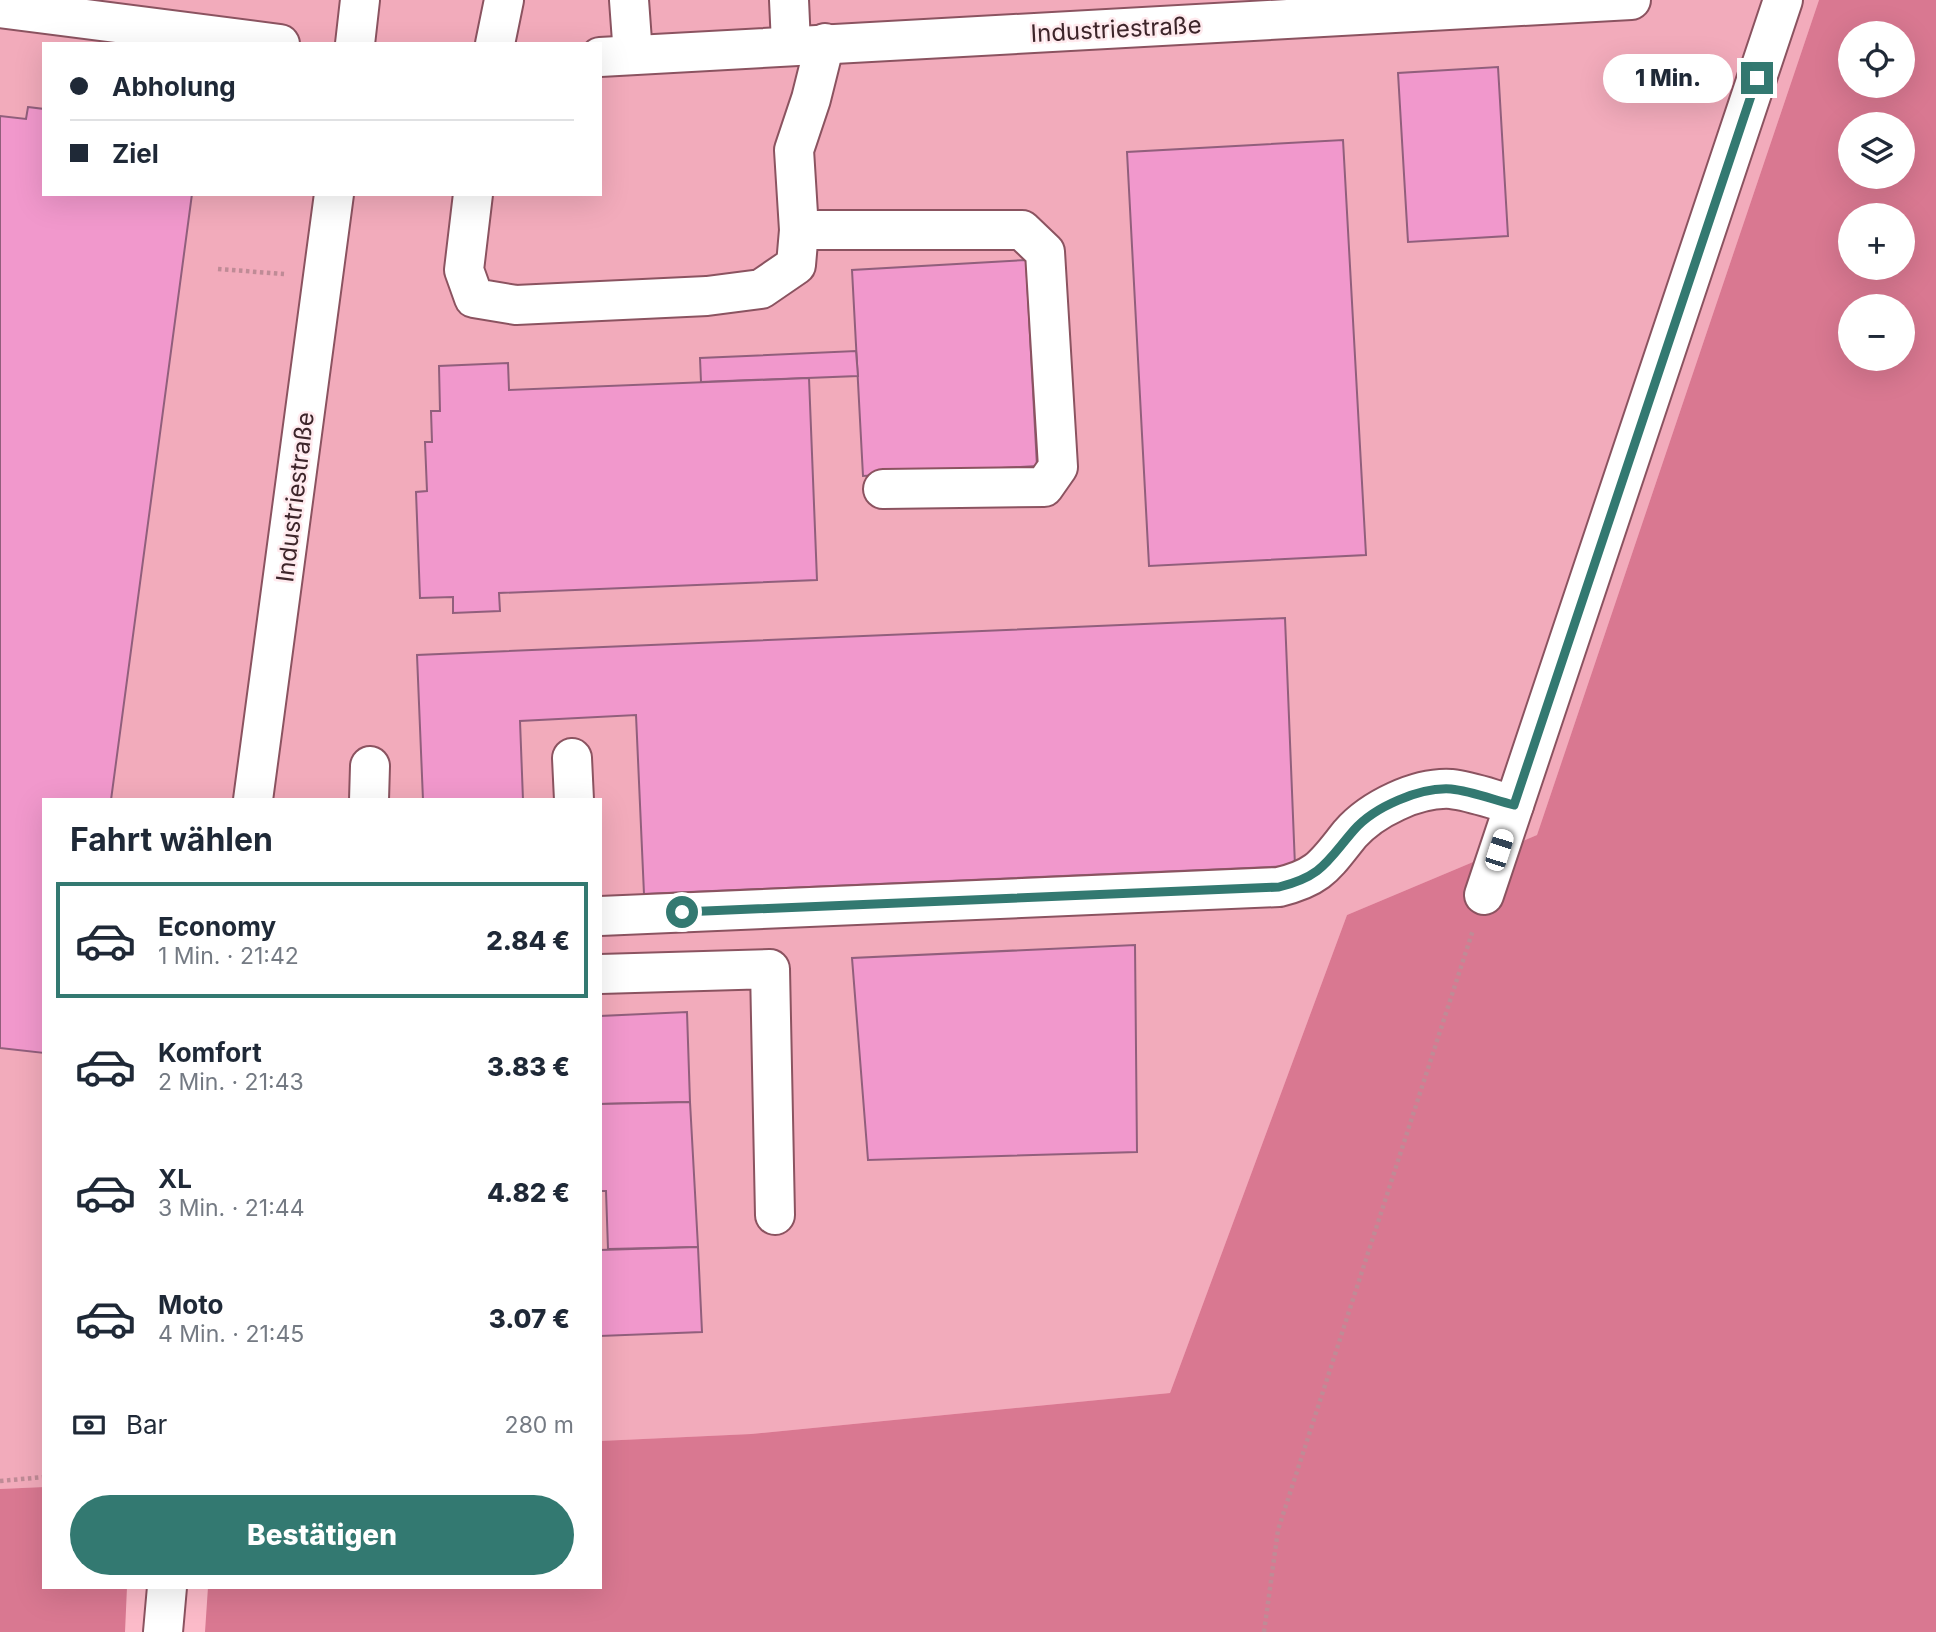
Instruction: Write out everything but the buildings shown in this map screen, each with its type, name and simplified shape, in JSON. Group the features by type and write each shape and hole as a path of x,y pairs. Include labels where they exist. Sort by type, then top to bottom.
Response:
{"street":[{"path":"355,42 360,0"},
{"path":"495,42 504,0"},
{"path":"616,56 629,0"},
{"path":"473,196 464,270 474,298 516,305 706,296 761,289 796,265 799,230 794,150 811,99 808,44 789,0"},
{"path":"1484,895 1783,0"},
{"name":"Industriestraße","path":"616,56 1390,8 1610,1"},
{"path":"0,8 264,42"},
{"name":"Industriestraße","path":"253,798 334,196"},
{"path":"799,230 1022,230 1045,252 1058,467 1044,487 883,489"},
{"path":"572,758 574,798"},
{"path":"602,916 1279,887 1299,882 1321,870 1364,819 1383,807 1415,795 1450,789 1514,805"},
{"path":"602,974 771,969 775,1215"},
{"path":"163,1632 167,1589"}],"path":[{"path":"218,269 322,277"},
{"path":"1264,1632 1278,1530 1484,895"},
{"path":"0,1481 42,1477"}],"shaded area":[{"path":"0,0 1819,0 1537,835 1347,915 1170,1393 751,1434 602,1441 602,798 42,798 42,1487 0,1489"},
{"path":"1819,0 1936,0 1936,1632 205,1632 208,1589 602,1589 602,1441 751,1434 1170,1393 1347,915 1537,835"},
{"path":"42,1487 42,1589 127,1589 125,1632 0,1632 0,1489"}],"route":[{"path":"682,912 1279,887 1299,882 1321,870 1364,819 1383,807 1415,795 1450,789 1514,805 1757,78"}]}
